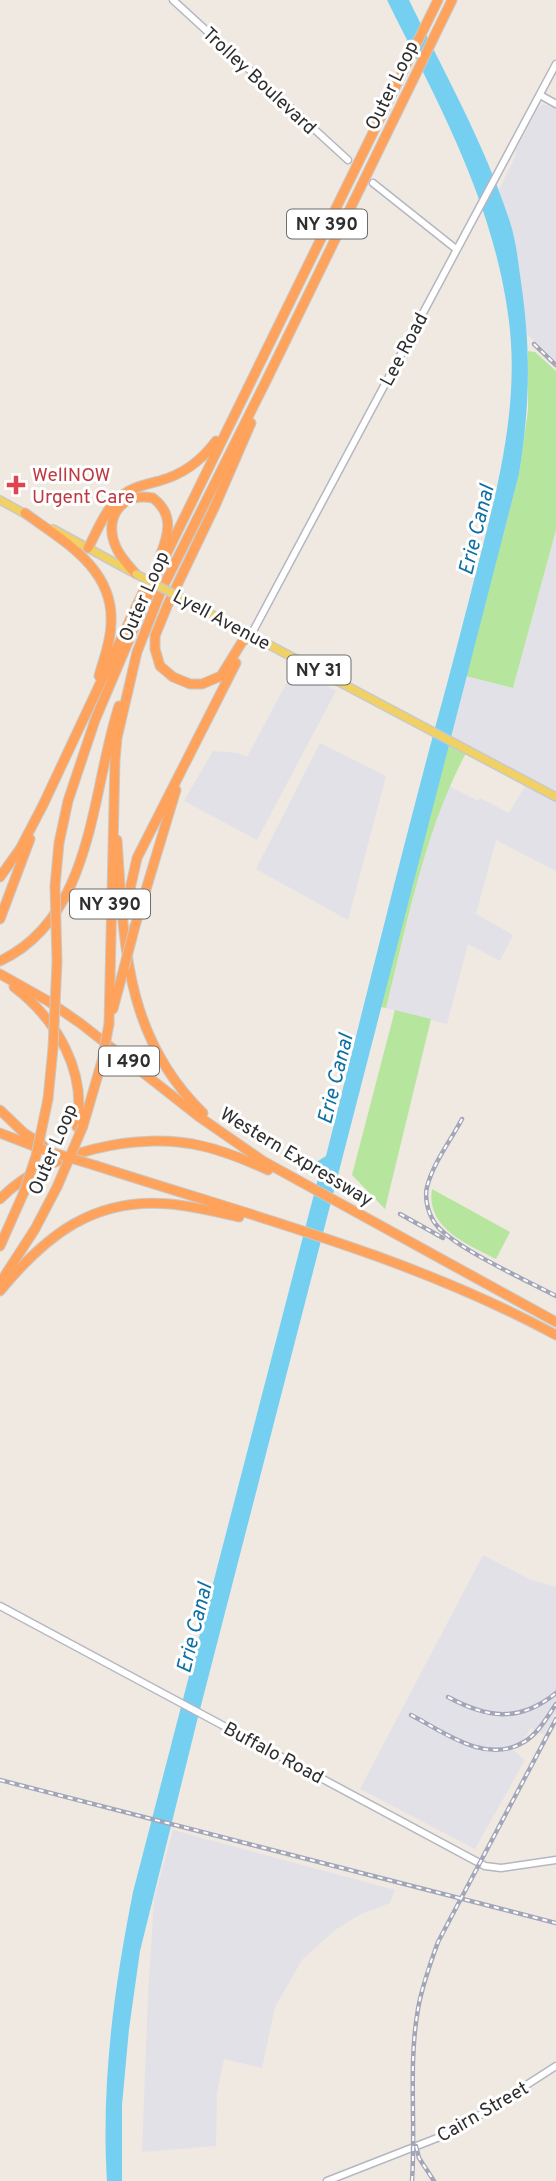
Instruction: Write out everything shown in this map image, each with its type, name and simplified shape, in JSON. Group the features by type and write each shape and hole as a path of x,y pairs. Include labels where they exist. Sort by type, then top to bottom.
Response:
{"highway":[{"name":"Outer Loop","path":"0,1246 24,1192 36,1156 48,1099 57,962 55,886 59,843 68,801 92,730 171,544 438,0"},
{"name":"Outer Loop","path":"0,1283 35,1229 57,1187 102,1062 109,1024 113,785 117,736 137,652 161,591 452,0"},
{"path":"251,635 242,642 221,676 202,684 190,684 173,677 160,666 155,649 155,636 164,613 231,472 263,396 267,379"},
{"path":"88,548 107,513 122,495 178,475 201,459 216,441 246,388"},
{"path":"0,877 20,849 43,805 162,551 169,521 160,504 153,498 144,496 134,497 122,504 112,523 114,544 118,553 136,574"},
{"path":"25,513 77,552 97,572 105,587 111,624 91,703"},
{"path":"162,551 171,544"},
{"path":"125,940 127,901 137,858 251,635"},
{"path":"0,961 35,938 60,905 73,880 91,826 112,727 137,652"},
{"path":"109,1024 171,806 191,752"},
{"path":"113,785 125,940 139,1008 152,1045 197,1107 253,1154"},
{"path":"0,919 43,805"},
{"path":"0,976 42,1013 69,1055 78,1089 80,1127"},
{"name":"Western Expressway","path":"0,976 48,1001 80,1023 198,1116 253,1154 302,1184 556,1322"},
{"path":"0,1110 42,1147"},
{"path":"0,1133 335,1242 448,1282 556,1335"},
{"path":"0,1199 12,1186 46,1166 109,1145 140,1142 169,1141 200,1145 233,1155 302,1184"},
{"path":"0,1291 29,1259 56,1236 73,1223 108,1208 127,1204 170,1204 290,1228"}],"main road":[{"name":"Lyell Avenue","path":"0,500 556,797"}],"street":[{"name":"Trolley Boulevard","path":"173,0 348,160"},
{"name":"Lee Road","path":"251,635 556,64"},
{"path":"540,95 556,104"},
{"path":"373,184 456,249"},
{"name":"Buffalo Road","path":"0,1606 489,1867 556,1860"},
{"name":"Cairn Street","path":"327,2181 455,2131 556,2066"}],"shaded area":[{"path":"543,104 556,108 556,361 527,334 518,259 510,222 499,190 516,150 538,108"},
{"path":"556,530 556,791 450,736 466,676 513,688"},
{"path":"294,669 336,691 257,840 184,801 213,751 238,753 247,757"},
{"path":"320,743 386,776 348,920 256,869"},
{"path":"449,786 509,813 525,786 556,801 556,871 496,840 476,914 513,935 500,961 468,944 447,1024 386,1008 424,854"},
{"path":"483,1555 531,1580 556,1587 556,1712 544,1735 531,1728 522,1742 510,1747 525,1760 475,1849 360,1789"},
{"path":"173,1830 395,1890 390,1903 359,1915 335,1930 302,1960 275,2007 262,2068 224,2059 217,2093 216,2146 142,2152 154,1899"}],"green space":[{"path":"528,351 535,352 556,371 556,530 513,688 466,676 519,474 528,410"},
{"path":"448,743 466,753 451,783 428,845 386,1008 381,1007"},
{"path":"395,1010 431,1019 385,1209 352,1175"},
{"path":"432,1189 510,1232 496,1259 461,1241 442,1224 435,1214"}],"water":[{"path":"387,0 409,0 476,135 511,227 524,307 528,355 523,449 519,474 140,1951 122,2105 122,2181 107,2181 106,2108 111,2036 133,1892 320,1171 313,1164 326,1156 488,524 510,405 512,375 508,314 490,231 461,152"}],"railway":[{"path":"534,344 556,365"},
{"path":"462,1119 438,1160 427,1187 427,1203 432,1218 438,1227 461,1245 556,1296"},
{"path":"400,1214 443,1238"},
{"path":"448,1697 476,1709 503,1714 529,1709 556,1693"},
{"path":"411,1715 466,1744 495,1750 510,1748 529,1739 556,1704"},
{"path":"412,2181 413,2052 418,2009 426,1975 438,1942 556,1719"},
{"path":"0,1780 556,1923"},
{"path":"416,2146 419,2158 434,2181"}],"place":[{"name":"WellNOW Urgent Care","path":"16,485"}],"water label":[{"name":"Erie Canal","path":"476,530"},
{"name":"Erie Canal","path":"335,1079"},
{"name":"Erie Canal","path":"194,1628"}]}
